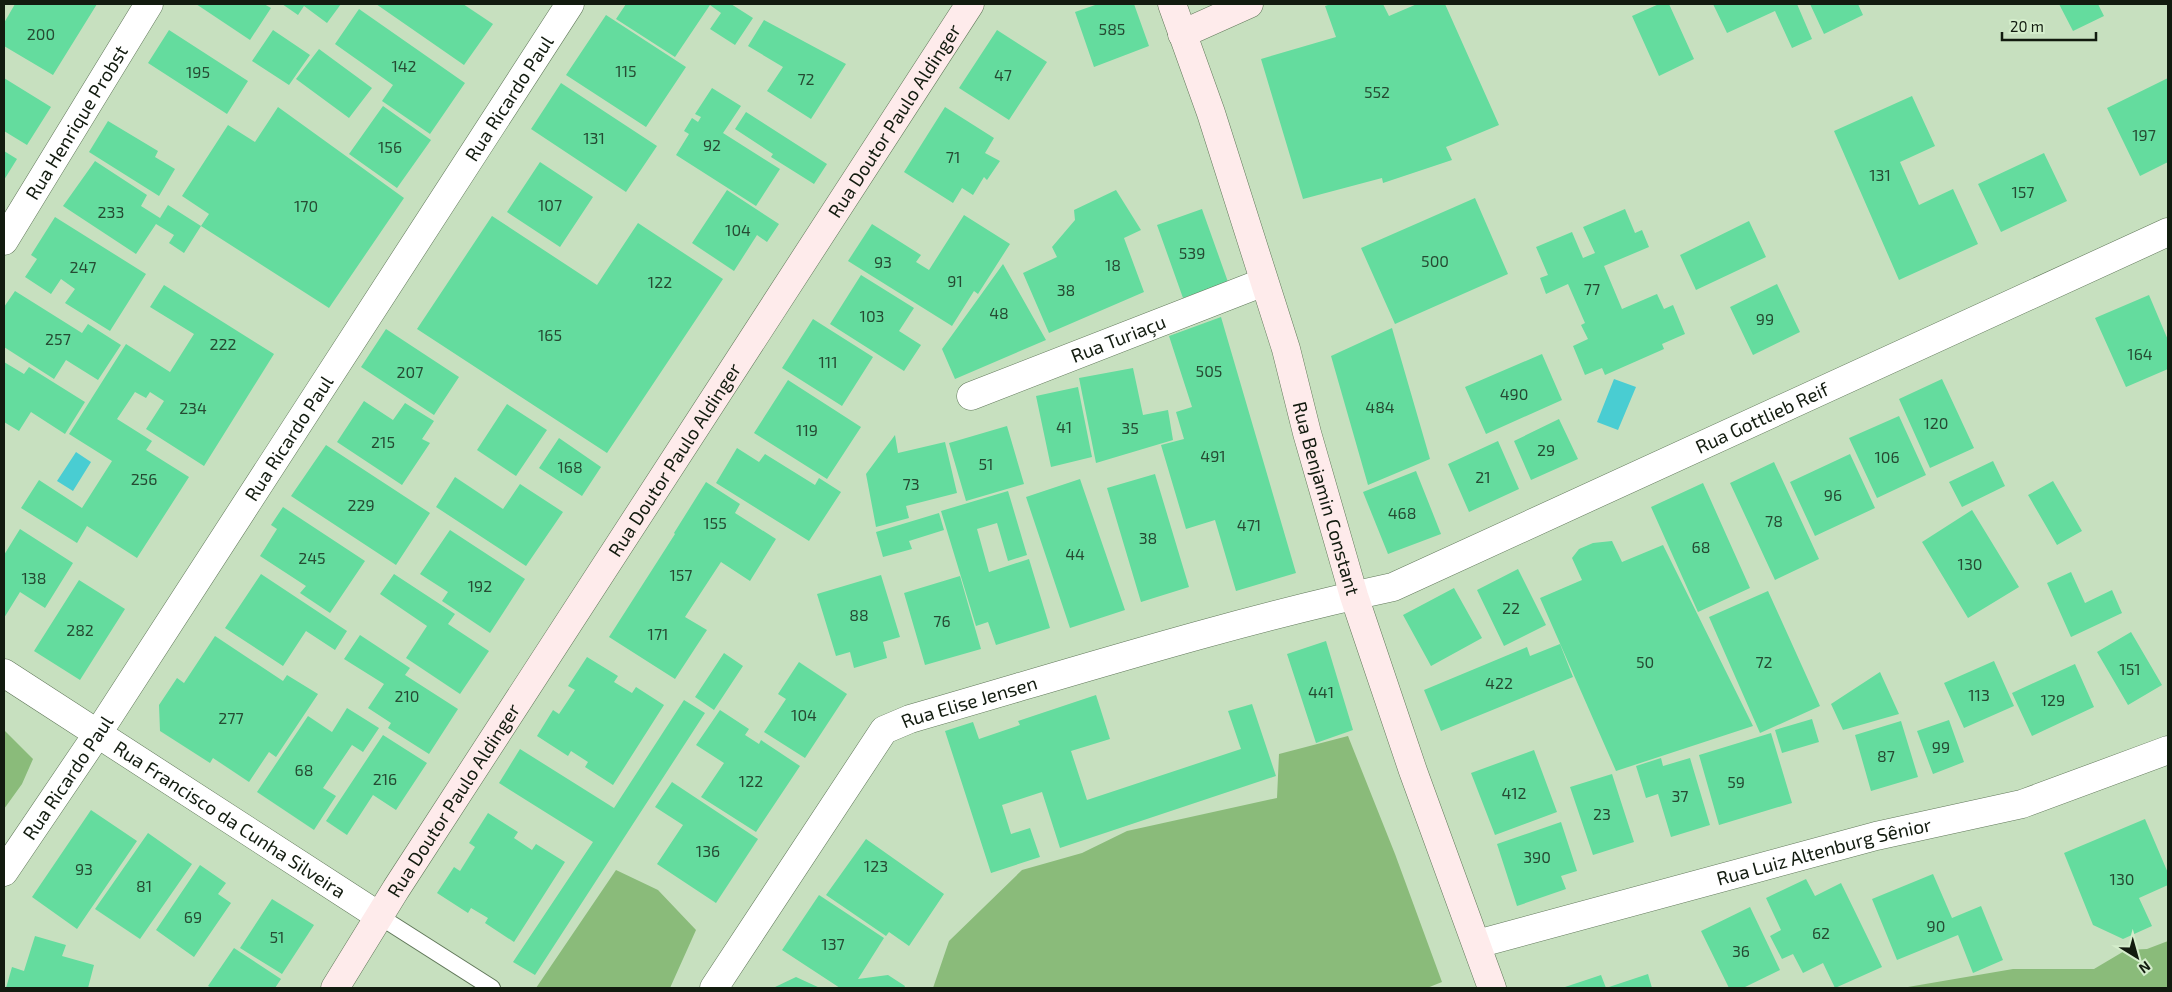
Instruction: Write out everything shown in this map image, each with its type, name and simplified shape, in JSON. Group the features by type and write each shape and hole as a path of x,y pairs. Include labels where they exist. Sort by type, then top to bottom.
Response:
{"street":[{"name":"Rua Henrique Probst","path":"4,241 149,4"},
{"name":"Rua Ricardo Paul","path":"4,872 98,733 570,4"},
{"name":"Rua Doutor Paulo Aldinger","path":"335,988 379,916 970,4"},
{"name":"Rua Benjamin Constant","path":"1172,4 1211,112 1286,349 1307,433 1354,596 1413,771 1492,988"},
{"path":"1182,34 1249,4"},
{"name":"Rua Gottlieb Reif","path":"1354,596 1393,587 2168,232"},
{"name":"Rua Turiaçu","path":"971,396 1264,282"},
{"name":"Rua Elise Jensen","path":"724,983 884,730 910,719 1196,636 1324,601 1354,596"},
{"name":"Rua Francisco da Cunha Silveira","path":"4,673 379,916"},
{"name":"Rua Luiz Altenburg Sênior","path":"1476,944 1876,836 2022,804 2168,750"}],"lane":[{"path":"379,916 492,988"}],"green space":[{"path":"4,730 33,759 22,784 4,809"},
{"path":"1348,736 1395,854 1442,982 1427,988 933,988 949,941 1022,870 1082,853 1127,831 1277,798 1279,754"},
{"path":"616,870 658,890 696,930 670,988 536,988"},
{"path":"2168,941 2168,988 1902,988 2013,969 2094,969 2126,950 2147,949"}],"water":[{"path":"1614,379 1636,387 1618,430 1597,422"},
{"path":"76,452 91,462 73,491 57,481"}],"building":[{"path":"15,4 97,4 53,75 4,46 4,23"},
{"path":"196,4 264,4 271,8 250,40"},
{"path":"282,4 341,4 327,23 304,6 298,15"},
{"path":"376,4 463,4 493,24 464,65"},
{"path":"626,4 731,4 753,18 735,45 710,29 721,13 710,5 675,57 616,19"},
{"path":"1098,4 1134,4 1149,46 1094,67 1075,12"},
{"path":"1331,4 1383,4 1389,16 1417,4 1445,4 1499,125 1446,147 1452,160 1383,183 1382,178 1303,199 1261,59 1336,37 1325,6"},
{"path":"1659,4 1669,4 1694,59 1659,76 1632,16"},
{"path":"1713,4 1797,4 1812,39 1792,48 1775,11 1727,33"},
{"path":"1810,4 1858,4 1863,15 1824,34"},
{"path":"2059,4 2098,4 2104,16 2073,31"},
{"path":"359,9 465,83 430,134 382,101 393,85 335,44"},
{"path":"606,15 686,67 646,127 566,75"},
{"path":"764,20 846,64 811,119 767,91 783,67 748,46"},
{"path":"169,30 248,81 227,114 148,63"},
{"path":"273,30 310,55 289,85 252,61"},
{"path":"997,30 1047,62 1009,120 959,88"},
{"path":"319,49 372,88 349,118 296,79"},
{"path":"4,78 51,107 27,145 4,131"},
{"path":"2168,78 2168,162 2140,176 2107,108"},
{"path":"561,83 657,146 626,192 531,129"},
{"path":"712,88 741,106 723,133 780,169 756,206 676,155 689,134 684,131 692,118 698,122 701,117 695,114"},
{"path":"1912,96 1935,146 1900,162 1919,205 1953,189 1978,244 1899,280 1834,131"},
{"path":"383,106 431,140 397,188 349,154"},
{"path":"278,107 404,198 329,308 201,226 209,214 182,196 228,125 255,142"},
{"path":"945,107 994,138 985,153 1000,161 987,180 984,177 973,195 962,188 953,203 904,172"},
{"path":"746,112 827,164 814,184 771,157 773,154 735,129"},
{"path":"108,121 158,151 155,157 175,169 159,196 89,152"},
{"path":"4,151 17,159 4,180"},
{"path":"2044,153 2067,201 2001,232 1978,184"},
{"path":"95,161 147,195 141,206 160,218 168,205 201,226 184,253 169,243 174,235 156,224 136,254 63,206"},
{"path":"540,162 593,197 560,247 507,212"},
{"path":"727,190 779,224 767,242 757,235 734,271 692,243"},
{"path":"1116,190 1141,230 1124,238 1144,292 1049,333 1023,273 1057,257 1052,247 1075,220 1074,210"},
{"path":"1475,198 1508,274 1395,324 1361,248"},
{"path":"1202,209 1228,282 1183,298 1157,225"},
{"path":"1625,209 1635,233 1642,230 1649,247 1604,266 1622,309 1657,294 1664,309 1673,305 1685,334 1662,344 1664,349 1605,375 1602,368 1585,375 1573,346 1588,339 1581,325 1585,323 1568,284 1546,294 1540,278 1548,275 1536,247 1572,232 1583,258 1595,253 1583,227"},
{"path":"964,215 1010,244 978,294 974,291 952,326 848,261 872,224 921,255 916,262 929,270"},
{"path":"492,216 597,285 638,223 723,279 607,453 417,329"},
{"path":"55,217 146,274 110,331 65,303 75,289 61,279 51,294 25,277 37,259 31,255"},
{"path":"1749,221 1766,257 1696,290 1680,255"},
{"path":"1003,264 1046,340 955,379 942,349"},
{"path":"861,275 914,308 899,331 921,345 904,371 830,324"},
{"path":"1777,284 1800,332 1753,355 1730,307"},
{"path":"164,285 274,354 204,466 146,429 164,401 150,392 146,398 135,392 117,419 152,441 146,450 189,477 137,558 87,526 77,543 21,508 39,480 82,508 112,461 69,434 126,344 170,372 194,334 150,307"},
{"path":"15,291 82,333 88,324 121,345 98,380 66,360 54,379 4,347 4,307"},
{"path":"2149,295 2168,340 2168,369 2126,387 2095,318"},
{"path":"1221,317 1296,573 1236,591 1215,520 1186,529 1161,445 1184,439 1176,412 1192,407 1169,336"},
{"path":"813,319 873,357 842,406 782,368"},
{"path":"1392,328 1430,459 1368,485 1331,356"},
{"path":"386,329 459,377 434,415 361,367"},
{"path":"1542,354 1562,400 1486,434 1465,387"},
{"path":"4,362 24,374 29,367 85,402 65,434 31,412 19,431 4,422"},
{"path":"1133,368 1143,415 1168,410 1173,440 1096,463 1079,378"},
{"path":"1942,379 1974,448 1930,468 1899,399"},
{"path":"788,380 861,427 827,479 754,433"},
{"path":"1078,387 1092,457 1051,467 1036,396"},
{"path":"364,401 393,420 405,403 434,421 422,439 430,443 402,485 337,442"},
{"path":"507,404 547,430 516,476 477,450"},
{"path":"1899,416 1926,475 1877,498 1849,438"},
{"path":"1559,419 1578,459 1531,480 1514,441"},
{"path":"1007,426 1024,484 966,501 949,443"},
{"path":"895,435 898,453 945,442 957,493 906,506 909,518 876,527 866,474"},
{"path":"559,438 601,467 582,496 539,468"},
{"path":"1498,441 1519,489 1469,512 1448,464"},
{"path":"326,445 430,513 396,565 291,496"},
{"path":"737,448 759,462 765,454 815,485 819,478 841,492 809,541 716,483"},
{"path":"1850,454 1875,508 1815,536 1790,482"},
{"path":"1993,461 2005,486 1962,507 1949,482"},
{"path":"1774,462 1819,559 1775,580 1730,483"},
{"path":"1416,471 1441,534 1388,554 1363,492"},
{"path":"1155,474 1189,587 1141,602 1107,488"},
{"path":"455,477 503,509 520,484 563,512 526,566 436,507"},
{"path":"1080,479 1125,610 1070,628 1026,497"},
{"path":"2053,481 2082,531 2057,545 2028,495"},
{"path":"706,482 740,504 735,513 776,539 750,581 721,562 685,617 707,630 675,679 609,637"},
{"path":"1703,483 1750,588 1698,612 1651,507"},
{"path":"1008,491 1027,555 1008,561 997,523 977,529 989,572 1029,559 1050,628 996,645 988,622 976,626 941,511"},
{"path":"283,507 365,561 330,613 300,593 306,586 260,556 277,529 271,525"},
{"path":"1972,510 2019,587 1968,618 1922,542"},
{"path":"939,513 944,530 909,541 912,549 883,557 876,532"},
{"path":"20,529 73,563 45,608 20,592 4,618 4,555"},
{"path":"450,530 525,579 490,633 442,601 448,592 420,574"},
{"path":"1612,541 1622,562 1663,545 1753,726 1616,771 1540,598 1582,580 1572,558 1579,549 1593,543"},
{"path":"1518,569 1546,625 1504,646 1477,590"},
{"path":"2071,572 2085,603 2112,590 2122,613 2071,637 2047,583"},
{"path":"261,574 347,631 335,650 306,631 283,666 225,628"},
{"path":"394,574 455,614 448,624 489,651 460,694 406,658 427,626 380,594"},
{"path":"881,575 900,637 883,642 887,658 854,668 850,652 836,656 817,594"},
{"path":"960,576 981,649 925,665 904,593"},
{"path":"79,580 125,609 80,680 34,651"},
{"path":"1454,588 1482,638 1431,666 1403,615"},
{"path":"1768,591 1820,706 1760,733 1709,617"},
{"path":"2131,632 2162,685 2128,705 2097,652"},
{"path":"360,635 410,668 405,675 458,709 429,754 388,728 391,723 368,708 384,684 344,659"},
{"path":"215,636 283,681 287,675 318,694 276,757 269,752 249,782 213,758 210,763 160,731 159,705 177,678 184,683"},
{"path":"1326,641 1353,730 1316,743 1287,654"},
{"path":"1560,644 1573,677 1441,731 1424,690 1527,647 1530,656"},
{"path":"724,653 743,666 714,710 695,697"},
{"path":"587,657 618,676 614,682 632,693 636,687 664,705 613,785 585,767 588,762 571,751 568,756 537,736 553,710 559,714 575,690 568,686"},
{"path":"1994,661 2014,706 1964,728 1944,683"},
{"path":"799,662 847,694 805,758 764,732 786,699 778,694"},
{"path":"2075,664 2094,707 2032,736 2012,693"},
{"path":"1880,672 1899,714 1843,730 1831,704"},
{"path":"1096,695 1110,739 1071,751 1087,800 1241,749 1228,711 1252,704 1276,776 1060,848 1042,792 1002,805 1011,834 1030,828 1040,857 991,873 945,731 973,722 979,739 1020,725 1018,721"},
{"path":"684,700 705,713 535,975 513,962 593,842 499,783 520,749 614,808"},
{"path":"347,708 379,728 363,752 352,745 323,788 336,796 314,830 257,792 308,716 332,732"},
{"path":"720,710 749,729 745,735 759,744 761,740 800,766 756,832 701,797 724,763 696,745"},
{"path":"1812,719 1819,742 1782,753 1775,730"},
{"path":"1949,720 1964,762 1933,774 1917,731"},
{"path":"1901,721 1918,777 1871,791 1855,735"},
{"path":"1771,733 1792,803 1719,825 1699,755"},
{"path":"383,735 427,763 396,810 373,795 347,835 326,821"},
{"path":"1534,750 1557,812 1495,835 1471,773"},
{"path":"1661,758 1663,766 1690,758 1710,825 1671,837 1658,794 1646,798 1636,766"},
{"path":"1612,774 1634,842 1593,855 1570,787"},
{"path":"672,782 758,839 716,903 657,864 683,825 655,807"},
{"path":"91,810 137,841 77,929 32,897"},
{"path":"488,813 518,832 514,838 532,850 536,844 565,862 514,942 485,923 488,918 471,908 468,913 437,893 454,867 460,871 475,847 469,843"},
{"path":"2145,819 2168,873 2168,885 2139,898 2152,926 2123,939 2093,925 2064,853"},
{"path":"1561,822 1577,871 1561,876 1566,889 1517,906 1497,844"},
{"path":"148,833 192,864 140,939 95,909"},
{"path":"866,839 944,894 909,946 889,932 886,936 826,895"},
{"path":"200,865 226,883 218,894 231,903 194,957 156,930"},
{"path":"1933,874 1952,918 1981,906 2003,960 1973,973 1958,935 1897,960 1872,899"},
{"path":"1806,879 1815,896 1841,883 1882,967 1835,988 1823,963 1803,973 1793,954 1782,959 1770,936 1781,930 1766,898"},
{"path":"819,895 884,938 858,979 888,975 905,986 904,988 840,988 782,950"},
{"path":"272,899 314,925 282,974 240,948"},
{"path":"1750,907 1780,970 1743,988 1729,988 1701,931"},
{"path":"35,936 66,945 62,956 94,965 88,988 6,988 12,967 24,971"},
{"path":"234,948 281,979 275,988 212,988 208,986"},
{"path":"1648,974 1652,988 1606,988"},
{"path":"1601,975 1606,988 1562,988"},
{"path":"796,977 820,988 773,988"}]}
